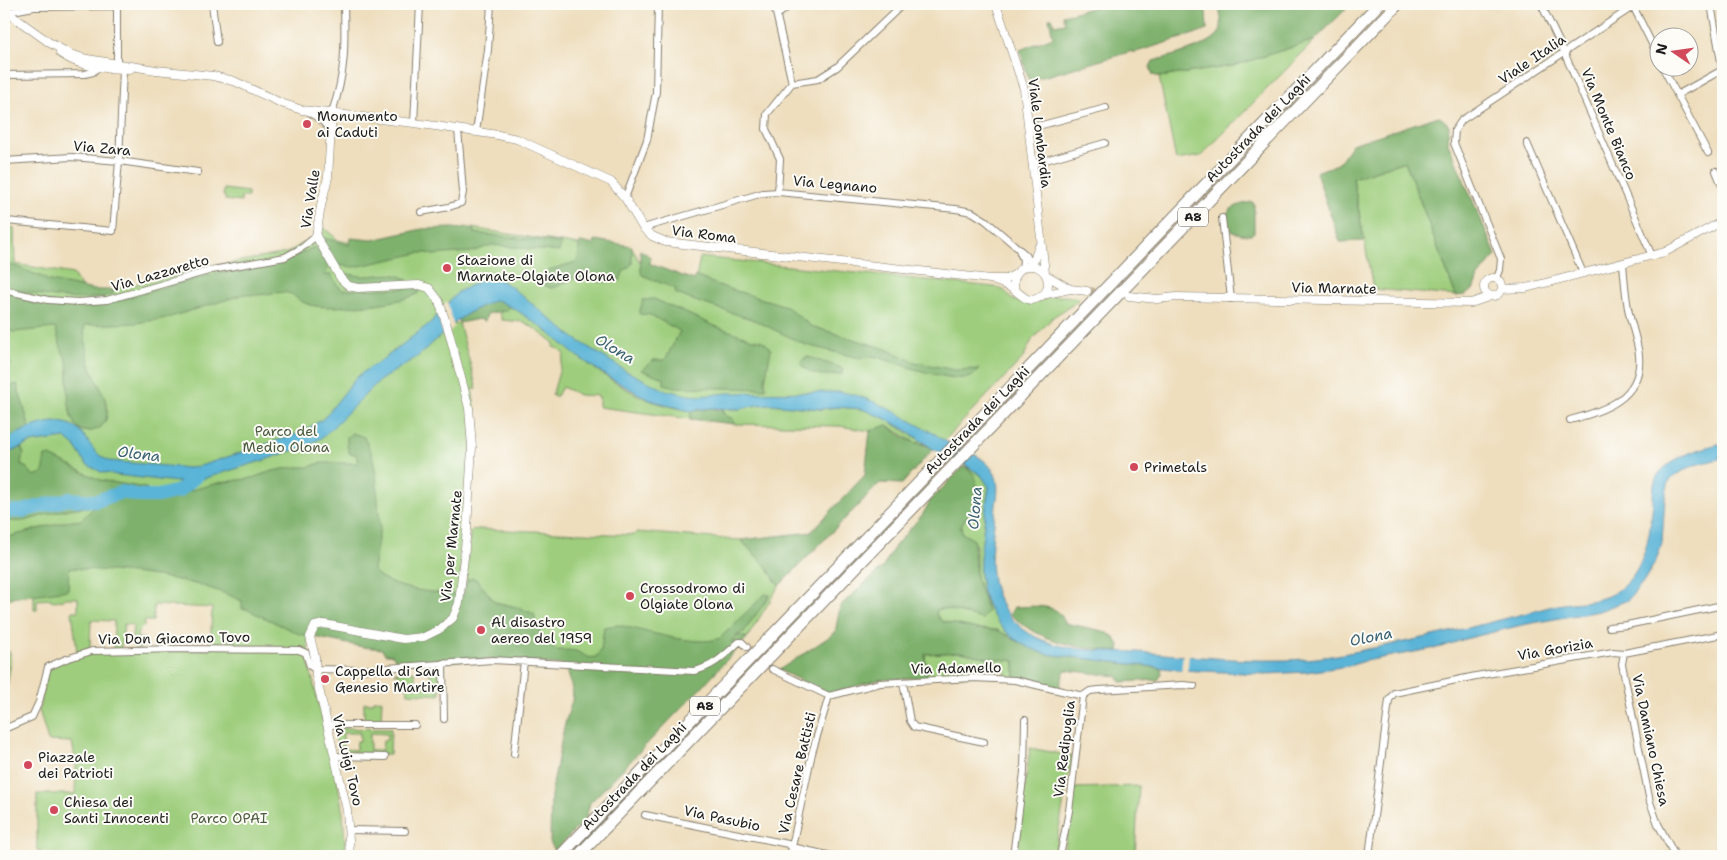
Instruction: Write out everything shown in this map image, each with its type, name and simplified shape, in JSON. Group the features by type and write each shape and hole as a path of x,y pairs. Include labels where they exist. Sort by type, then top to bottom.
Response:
{"highway":[{"name":"Autostrada dei Laghi","path":"560,856 1380,4"},
{"name":"Autostrada dei Laghi","path":"578,856 1398,4"}],"street":[{"path":"212,4 217,42"},
{"path":"332,112 340,90 343,71 344,4"},
{"path":"414,123 420,4"},
{"path":"476,132 488,50 491,4"},
{"path":"625,198 647,140 656,92 658,4"},
{"path":"774,4 792,82"},
{"path":"777,15 792,4"},
{"path":"778,192 780,159 766,129 767,114 792,82 818,79 837,67 903,4"},
{"name":"Viale Lombardia","path":"996,4 1023,85 1045,274"},
{"name":"Via Monte Bianco","path":"1542,4 1652,256"},
{"path":"1677,95 1723,72 1710,4"},
{"path":"4,174 6,221 113,231 119,161 120,66 117,5 34,7 5,11"},
{"path":"1634,5 1650,39"},
{"name":"Viale Italia","path":"1496,278 1500,270 1501,259 1454,143 1455,130 1462,120 1634,5"},
{"path":"5,11 72,61 98,67 120,66"},
{"path":"50,43 82,58 120,66"},
{"path":"64,73 72,69 72,61"},
{"name":"Via Roma","path":"120,66 213,76 234,81 281,103 306,110 414,123 517,140 611,182 625,198 643,228 652,236 675,244 990,279 1006,278 1032,266"},
{"path":"4,75 89,73 98,67"},
{"path":"1668,78 1708,153"},
{"path":"1028,124 1042,125 1106,108"},
{"path":"306,110 322,121 331,131"},
{"name":"Via Valle","path":"332,112 328,177 320,206 316,236 328,259 348,286 358,288 419,285 426,287 433,292 439,301 444,318"},
{"path":"421,212 461,203 463,180 458,130"},
{"path":"1032,164 1105,142"},
{"path":"1527,143 1583,273"},
{"name":"Via Zara","path":"4,161 72,157 119,161 198,172"},
{"path":"1716,171 1723,188"},
{"name":"Via Legnano","path":"643,228 762,193 778,192 966,210 985,220 1017,247 1026,255 1032,266"},
{"path":"1222,218 1230,299"},
{"name":"Via Marnate","path":"1130,294 1160,299 1176,297 1471,303 1498,294 1502,289 1526,288 1665,252 1723,221"},
{"name":"Via Lazzaretto","path":"4,290 48,300 78,302 107,300 212,270 285,257 303,247 316,236"},
{"name":"Viale Lombardia","path":"1032,266 1037,255 1040,239"},
{"path":"1015,290 1014,285 1023,260 1017,247"},
{"path":"1570,420 1595,413 1612,405 1625,395 1636,377 1638,354 1627,302 1623,263"},
{"path":"1032,266 1040,268 1045,274 1070,289"},
{"path":"1042,296 1048,284 1045,274"},
{"path":"1491,296 1485,292 1484,284 1488,279 1496,278 1501,282 1502,289"},
{"name":"Via Roma","path":"990,279 1015,290 1018,295 1028,300 1034,300 1042,296"},
{"path":"1042,296 1070,289 1086,291"},
{"name":"Via per Marnate","path":"315,669 310,635 318,624 331,625 379,636 415,639 440,629 453,618 459,603 467,529 472,447 469,408 444,318"},
{"path":"1609,627 1723,605"},
{"name":"Via Gorizia","path":"1368,856 1389,700 1396,692 1476,676 1613,652 1624,653 1723,634"},
{"path":"315,669 360,670 492,660 694,671 703,669 723,658 739,642 742,642 747,647"},
{"name":"Via Don Giacomo Tovo","path":"4,730 32,717 48,667 66,658 92,651 180,649 299,650 306,653 310,666 315,669"},
{"name":"Via Damiano Chiesa","path":"1624,653 1622,664 1650,802 1658,824 1675,856"},
{"path":"514,754 524,662"},
{"path":"443,664 444,719"},
{"name":"Via Luigi Tovo","path":"315,669 346,807 350,856"},
{"path":"772,669 829,696"},
{"name":"Via Adamello","path":"829,696 880,683 973,678 1015,680 1082,696"},
{"path":"903,682 910,721 914,727 984,742"},
{"name":"Via Redipuglia","path":"1060,856 1069,811 1082,696 1090,691 1099,690 1194,686"},
{"name":"Via Cesare Battisti","path":"790,856 812,753 829,696"},
{"path":"1013,856 1024,772 1025,720"},
{"path":"328,725 415,724"},
{"path":"334,756 385,756"},
{"name":"Via Pasubio","path":"645,814 788,844 792,847 832,856"},
{"path":"349,830 405,831"},
{"path":"1714,856 1723,852"}],"green space":[{"path":"1108,4 1203,4 1206,11 1207,30 1133,53 1133,51 1029,81 1020,50 1053,37 1049,18 1052,18 1054,25 1065,23 1063,15"},
{"path":"1218,4 1351,4 1315,40 1233,66 1159,77 1153,75 1150,67 1153,61 1190,50 1216,36 1220,31 1221,25"},
{"path":"1315,40 1201,156 1176,160 1159,77 1233,66"},
{"path":"1439,116 1449,125 1448,143 1496,255 1478,277 1473,290 1465,295 1456,296 1405,161 1353,178 1364,241 1340,242 1316,172 1338,164 1352,144"},
{"path":"1405,161 1456,296 1373,289 1353,178"},
{"path":"224,189 248,192 248,197 241,197 241,202 225,200 225,196 223,196"},
{"path":"1254,203 1254,232 1251,235 1245,235 1232,232 1225,220 1228,212 1239,205"},
{"name":"Parco del Medio Olona","path":"321,225 338,240 381,250 413,247 465,227 592,247 633,249 639,261 662,275 695,284 700,257 994,287 1004,291 1011,299 1030,305 1053,296 1080,298 1053,317 1032,340 1023,358 943,442 871,405 683,402 620,371 493,283 452,325 459,323 477,389 472,389 475,406 458,601 308,636 309,665 338,783 343,814 346,856 40,856 40,851 37,850 37,794 75,794 76,765 72,742 48,741 39,710 48,667 77,654 210,649 212,608 154,605 153,621 144,621 144,626 137,633 137,638 143,638 143,648 135,649 132,637 133,625 124,624 121,649 113,649 114,621 91,620 90,649 77,652 72,611 78,611 78,598 64,598 64,600 52,601 51,599 37,600 37,610 34,610 34,595 4,599 4,234 8,226 14,228 15,264 73,274 85,293 98,293 202,268 287,253 310,240"},
{"path":"452,228 474,230 474,233 561,243 559,252 492,245 472,252 433,255 419,253 355,267 335,265 321,237 349,245 351,238 372,240 422,229"},
{"path":"595,240 632,246 632,264 623,272 620,281 601,282 577,277 556,287 551,288 544,285 549,270 576,262 581,242 594,245"},
{"path":"314,247 319,249 328,268 324,275 331,275 336,284 343,290 409,288 419,289 419,293 411,297 385,303 338,307 311,305 302,302 292,294 286,293 245,294 167,318 137,323 85,325 84,331 90,365 107,406 103,425 92,431 82,431 75,425 71,416 67,361 55,328 14,332 4,329 4,292 59,304 98,304 206,276 280,262"},
{"path":"640,250 651,257 650,264 694,280 695,276 720,286 786,306 811,326 886,349 915,362 955,370 979,369 968,378 956,378 919,370 873,356 855,357 806,345 754,320 675,293 676,289 642,275"},
{"path":"4,262 46,280 94,290 113,290 113,294 74,299 47,296 7,287 4,286"},
{"path":"337,271 361,276 392,274 403,277 408,281 346,282"},
{"path":"654,299 715,326 766,343 771,350 765,380 766,389 675,387 664,384 664,378 641,370 654,360 665,360 680,331 650,315 639,314 643,300"},
{"path":"493,301 510,305 507,310 487,314 485,321 479,319 459,323 458,320 483,304"},
{"path":"510,305 612,381 649,400 690,411 690,419 599,407 599,396 580,395 562,387 557,396 552,396 564,354 559,349 553,347 554,343 531,326 522,322 502,320 499,313 509,308"},
{"path":"4,355 8,356 11,365 5,368 11,386 17,384 30,428 4,441"},
{"path":"808,357 839,367 843,370 842,374 826,375 810,371 801,364 804,358"},
{"path":"771,404 821,409 837,407 862,409 884,418 926,444 914,442 887,425 870,431 839,426 734,424 733,419 720,409 739,409"},
{"path":"711,408 733,419 734,424 690,419 690,411"},
{"path":"887,425 907,439 933,449 902,484 880,483 779,586 766,566 741,540 811,532 865,475 870,431"},
{"path":"352,433 364,437 372,454 376,475 380,527 373,570 391,583 428,592 463,595 466,581 472,578 476,579 495,602 520,608 534,614 548,645 558,650 570,650 588,657 596,657 601,650 604,627 618,625 684,640 710,641 720,638 765,594 770,595 744,632 736,636 731,643 739,635 747,638 590,803 586,818 555,851 550,842 551,795 564,727 573,693 567,669 563,665 492,659 397,664 393,655 385,654 382,649 299,634 246,609 242,609 242,601 221,592 179,580 135,573 69,568 68,590 4,599 4,538 64,522 81,520 94,507 69,509 25,521 4,521 4,455 21,447 24,454 21,465 27,468 34,476 42,473 45,456 50,456 100,480 145,488 166,497 218,483 252,478 272,471 309,467 320,463 358,463 356,454 350,454 347,446 347,437"},
{"path":"965,465 981,475 989,487 980,562 983,592 986,602 996,619 1017,641 997,630 977,629 941,621 936,614 938,609 947,609 982,619 976,577 976,545 962,533 961,525 966,516 974,474"},
{"path":"964,466 974,474 978,488 976,512 966,517 961,526 962,533 974,540 976,577 988,611 982,619 947,609 938,609 936,614 941,621 977,629 997,630 1028,647 1047,654 1161,668 1162,674 1158,680 1121,682 1117,676 1065,670 1059,688 1015,678 1015,661 961,652 925,654 927,677 878,680 829,694 779,670 835,633 840,606 883,567 895,546 923,514 930,501"},
{"name":"Crossodromo di Olgiate Olona","path":"478,529 635,535 636,532 741,540 766,566 779,586 747,638 739,635 713,658 557,660 541,635 533,614 520,608 495,602 476,579 466,581 470,533"},
{"path":"1040,606 1051,608 1060,614 1065,623 1103,631 1113,636 1120,646 1119,651 1075,646 1047,637 1021,624 1010,614 1014,607"},
{"path":"4,651 10,652 10,668 4,705"},
{"path":"961,652 1015,661 1015,678 1005,677 1005,669 990,668 989,675 927,677 925,654"},
{"path":"440,668 440,695 408,693 404,680 394,672 414,671 415,687 428,687 431,673 427,673 427,669"},
{"path":"373,700 382,700 381,721 364,721 364,703 373,703"},
{"path":"337,728 391,729 390,754 339,754 334,733","holes":["343,733 360,733 360,741 357,741 356,750 343,749","370,733 387,734 387,740 383,741 382,750 370,750"]},
{"path":"1030,748 1072,756 1054,856 1016,855"},
{"path":"1139,786 1135,856 1063,856 1075,788"}],"water":[{"path":"487,277 502,281 510,286 574,338 626,371 665,390 701,396 728,393 841,392 866,399 890,409 949,443 980,458 995,473 998,487 991,553 993,583 998,597 1006,611 1017,624 1029,633 1058,645 1074,648 1243,660 1306,659 1389,645 1471,627 1561,604 1592,601 1607,597 1625,585 1640,564 1648,540 1654,487 1658,475 1664,468 1679,458 1697,450 1723,443 1723,458 1695,465 1677,474 1669,481 1665,498 1662,543 1656,561 1643,582 1628,600 1599,611 1522,625 1465,639 1442,647 1365,661 1349,666 1306,672 1266,674 1180,670 1047,654 1020,643 999,624 985,600 980,561 989,487 981,475 933,449 906,430 862,409 837,407 821,409 771,404 739,409 711,408 690,411 650,400 608,377 574,354 548,332 518,311 499,301 493,301 458,320 417,357 379,381 323,437 311,444 268,459 199,480 177,482 101,472 86,464 74,445 65,438 30,443 4,455 4,441 31,427 52,422 72,425 80,431 92,448 109,461 189,468 303,432 324,418 356,378 429,324 458,292"}],"pier":[{"path":"447,301 454,327 444,337 437,312"},
{"path":"1183,654 1189,655 1187,673 1181,673"}],"waterway":[{"name":"Olona","path":"4,512 22,511 69,499 96,501 122,492 140,496 158,496 179,491 200,473"}],"tunnel":[{"path":"1087,291 1122,294"}],"place":[{"name":"Monumento ai Caduti","path":"307,124"},
{"name":"Stazione di Marnate-Olgiate Olona","path":"447,268"},
{"name":"Primetals","path":"1134,467"},
{"name":"Crossodromo di Olgiate Olona","path":"630,596"},
{"name":"Al disastro aereo del 1959","path":"481,630"},
{"name":"Cappella di San Genesio Martire","path":"325,679"},
{"name":"Piazzale dei Patrioti","path":"28,765"},
{"name":"Chiesa dei Santi Innocenti","path":"54,810"}],"park label":[{"name":"Parco OPAI","path":"229,818"}]}
